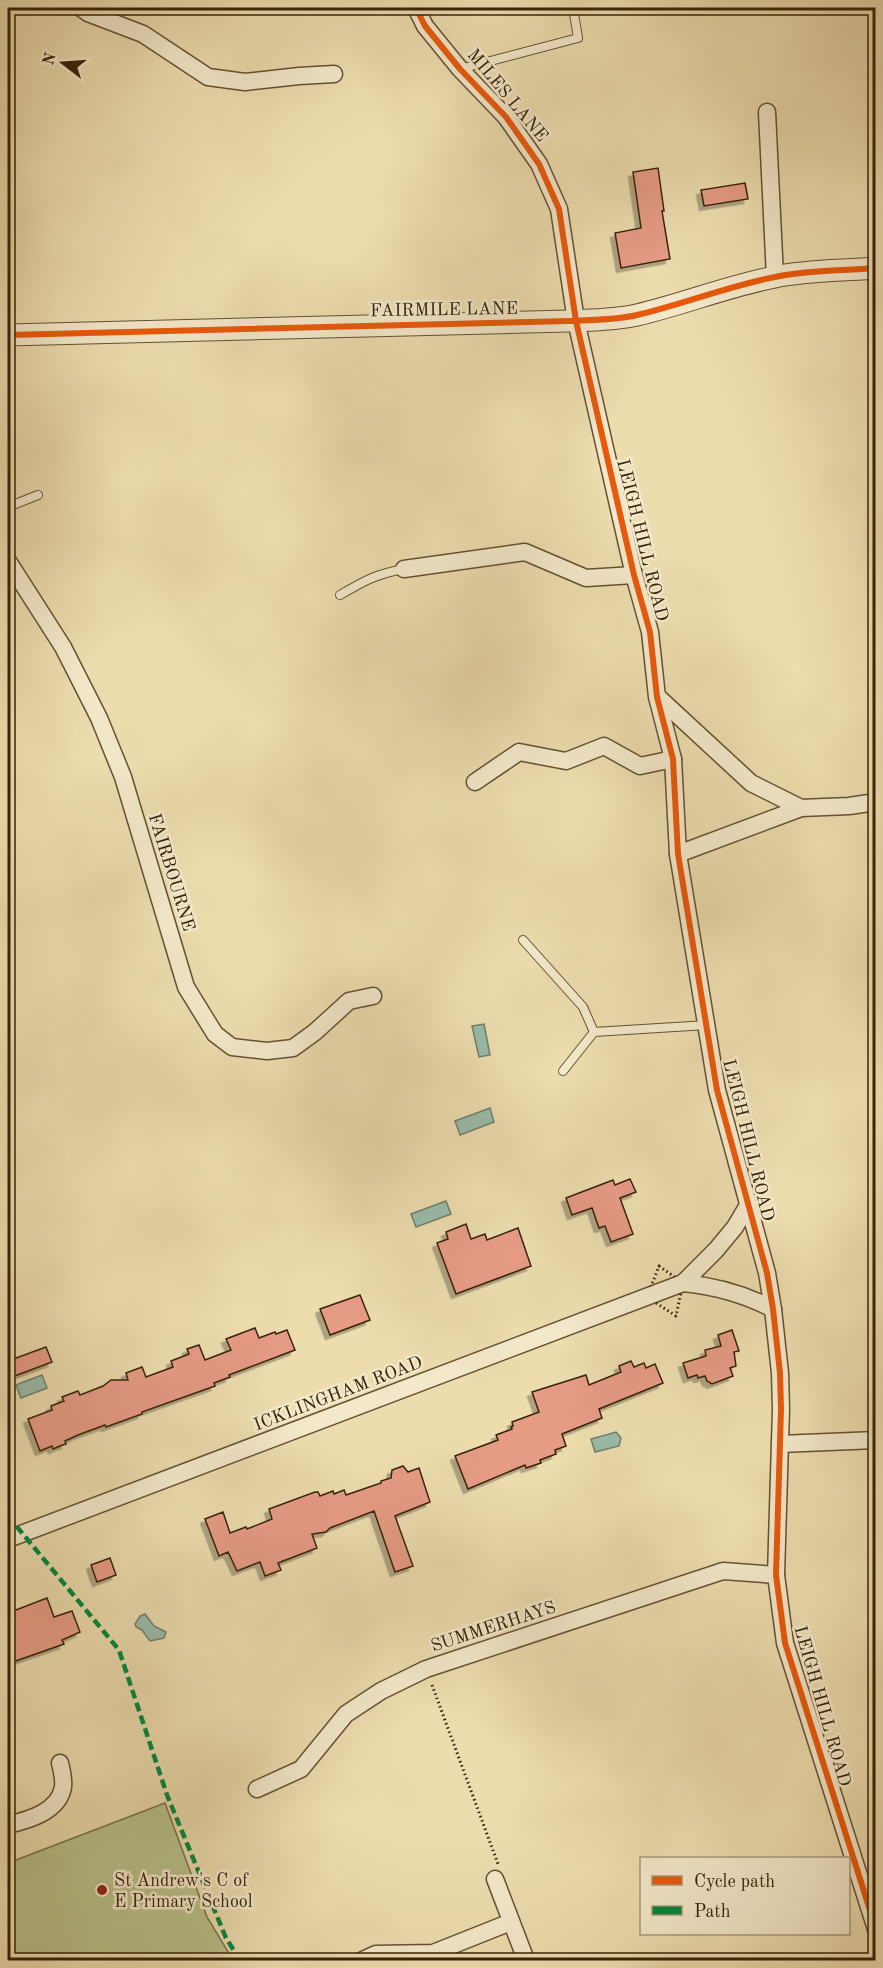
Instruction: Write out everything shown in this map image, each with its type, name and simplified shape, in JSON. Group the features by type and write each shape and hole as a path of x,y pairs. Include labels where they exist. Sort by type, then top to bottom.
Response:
{"street":[{"path":"81,8 88,13 143,34 208,77 244,82 334,74"},
{"name":"MILES LANE","path":"416,8 425,26 460,69 506,117 539,164 559,209 576,321"},
{"path":"767,112 775,277"},
{"name":"FAIRMILE LANE","path":"8,336 576,321 636,315 723,289 775,277 806,272 876,268"},
{"name":"LEIGH HILL ROAD","path":"576,321 634,575 650,632 657,697 673,759 678,854 717,1090 767,1273 773,1309 780,1373 776,1575 785,1644 876,1929"},
{"path":"404,569 525,552 586,578 634,575"},
{"name":"FAIRBOURNE","path":"8,561 63,647 99,718 123,777 186,987 215,1034 232,1047 267,1051 293,1048 315,1032 349,1001 373,996"},
{"path":"657,697 751,783 801,808"},
{"path":"475,782 519,752 566,761 604,746 640,766 673,759"},
{"path":"678,854 801,808 849,806 876,802"},
{"name":"ICKLINGHAM ROAD","path":"8,1539 683,1283 716,1250 735,1227 748,1205"},
{"name":"ICKLINGHAM ROAD","path":"683,1283 728,1290 755,1299 773,1309"},
{"path":"780,1444 876,1440"},
{"name":"SUMMERHAYS","path":"256,1789 301,1769 346,1714 381,1690 426,1669 723,1571 776,1575"},
{"path":"8,1825 41,1814 59,1798 64,1780 60,1763"},
{"path":"495,1879 526,1960"},
{"path":"363,1960 376,1954 433,1953 511,1922"}],"lane":[{"path":"460,69 578,38 573,8"},
{"path":"8,507 38,495"},
{"path":"340,595 381,573 404,569"},
{"path":"523,940 583,1007 594,1032"},
{"path":"563,1071 594,1032 707,1024"}],"path":[{"path":"426,1669 501,1872 495,1879"}],"green space":[{"name":"St Andrew's C of E Primary School","path":"165,1803 207,1917 233,1960 8,1960 8,1863"}],"shaded area":[{"path":"484,1024 490,1055 479,1057 472,1026"},
{"path":"490,1108 494,1122 460,1135 455,1121"},
{"path":"446,1201 451,1214 416,1227 411,1214"},
{"path":"42,1375 47,1388 21,1398 16,1385"},
{"path":"616,1432 621,1438 619,1446 595,1452 591,1439"},
{"path":"145,1614 154,1626 166,1632 164,1638 150,1641 142,1630 136,1627 135,1624 140,1616"}],"building":[{"path":"658,168 670,259 621,268 615,233 641,228 633,172"},
{"path":"745,183 748,199 704,206 701,190"},
{"path":"630,1179 636,1192 620,1198 633,1234 611,1242 605,1226 599,1228 592,1208 572,1215 566,1198 613,1180 615,1185"},
{"path":"466,1224 471,1239 485,1234 487,1240 518,1228 531,1266 456,1294 437,1243 448,1239 446,1232"},
{"path":"360,1295 370,1320 330,1335 320,1309"},
{"path":"255,1328 259,1338 287,1330 295,1350 229,1375 230,1377 214,1383 215,1386 106,1427 105,1425 78,1435 65,1441 66,1444 53,1449 52,1446 40,1451 28,1419 52,1410 51,1406 64,1401 62,1397 78,1391 80,1395 103,1386 111,1380 128,1380 126,1373 142,1367 146,1377 173,1367 171,1361 189,1354 187,1349 199,1345 205,1360 231,1350 226,1339"},
{"path":"732,1330 739,1351 734,1352 736,1366 730,1368 733,1376 712,1384 705,1376 698,1378 697,1375 688,1378 683,1363 706,1356 705,1350 721,1346 718,1335"},
{"path":"46,1347 52,1362 12,1377 8,1361"},
{"path":"631,1361 634,1367 644,1363 646,1368 655,1364 663,1383 599,1409 602,1418 562,1434 566,1446 555,1450 556,1454 540,1460 541,1463 526,1468 525,1465 468,1489 455,1456 498,1440 496,1435 512,1429 512,1422 539,1412 532,1392 586,1375 589,1385 621,1372 619,1366"},
{"path":"403,1466 408,1472 419,1468 430,1502 395,1516 413,1566 395,1572 374,1511 330,1528 326,1532 312,1534 317,1548 278,1563 281,1570 265,1576 260,1562 237,1571 228,1552 219,1556 205,1519 223,1512 230,1533 246,1527 247,1529 272,1519 269,1509 315,1492 318,1492 320,1496 344,1490 346,1495 391,1478 392,1470"},
{"path":"110,1558 116,1575 97,1582 91,1565"},
{"path":"47,1598 54,1617 72,1611 80,1632 62,1640 64,1644 13,1662 8,1647 8,1613"}],"marked path":[{"path":"8,1516 119,1650 167,1795 226,1938 240,1960"}],"cycle path":[{"path":"416,8 425,26 460,69 506,117 539,164 559,209 576,321 634,575 650,632 657,697 673,759 678,854 717,1090 767,1273 773,1309 780,1373 781,1409 776,1575 785,1643 876,1929"},
{"path":"8,335 612,319 654,311 775,277 876,268"}],"place":[{"name":"St Andrew's C of E Primary School","path":"102,1890"}]}
